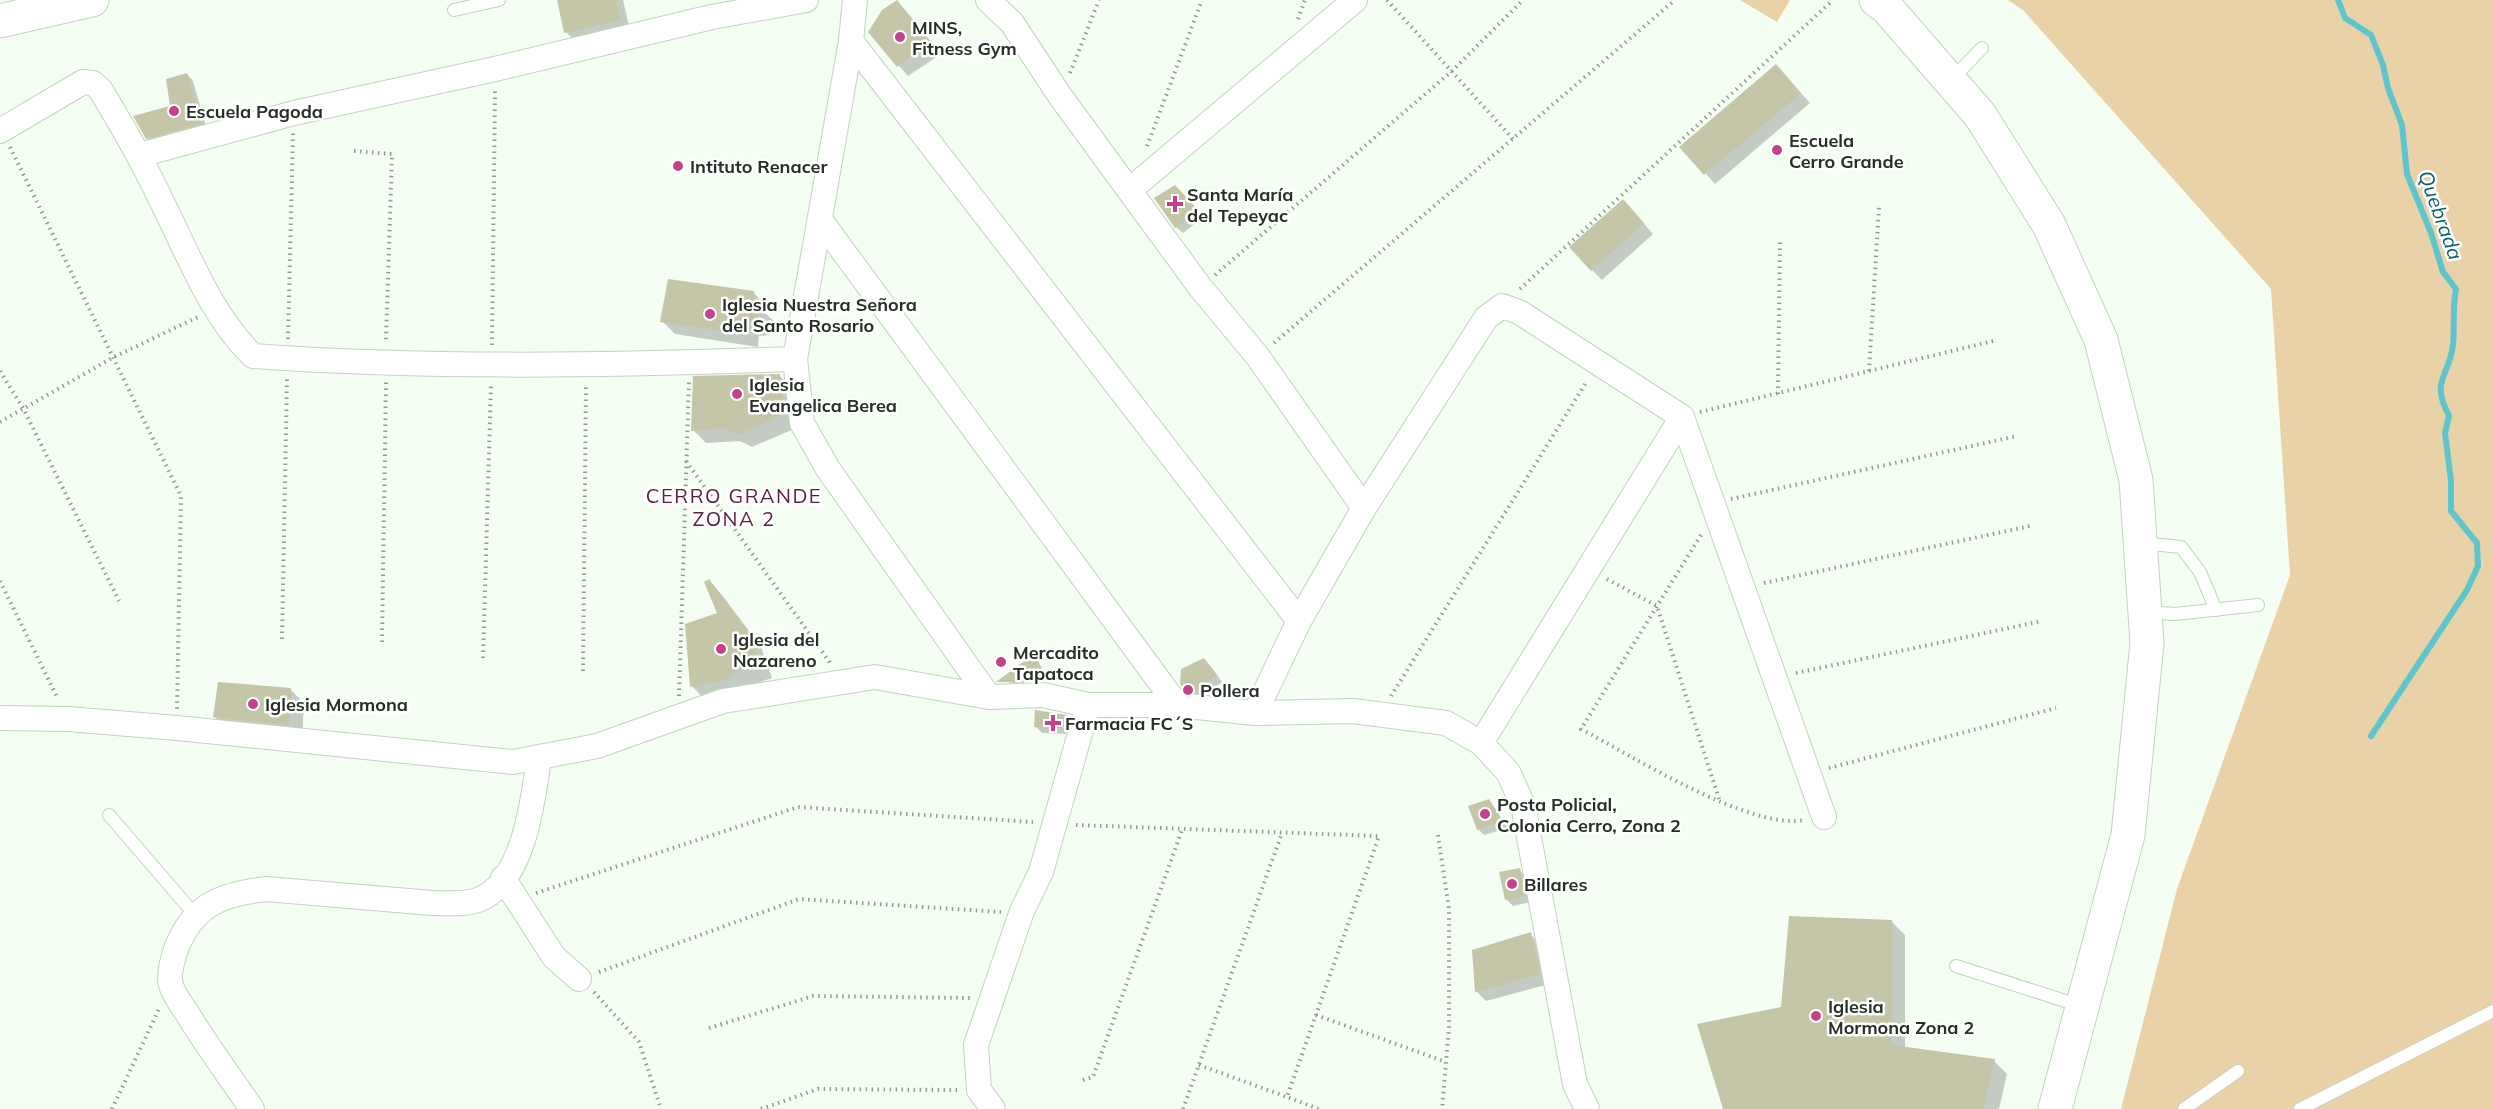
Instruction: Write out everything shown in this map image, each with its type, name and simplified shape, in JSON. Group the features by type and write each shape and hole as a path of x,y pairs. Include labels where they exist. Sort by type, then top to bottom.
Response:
{"main road":[{"path":"0,21 92,0"},
{"path":"1876,0 1886,7 1980,116 2049,225 2101,340 2136,480 2147,643 2128,835 2055,1109"}],"street":[{"path":"140,154 294,113 484,72 711,9 806,0"},
{"path":"855,0 851,41 821,221 795,359 802,423 828,469 989,697"},
{"path":"988,0 1012,23 1060,96 1131,189 1200,287 1258,357 1364,508"},
{"path":"1131,189 1355,0"},
{"path":"851,41 1299,621"},
{"path":"1,130 83,82 93,83 100,89 140,154 215,309 235,339 253,356 386,363 689,363 795,359"},
{"path":"821,221 1177,705"},
{"path":"1255,713 1299,621 1364,508 1486,318 1502,306 1519,312 1682,417 1824,817"},
{"path":"1480,742 1682,417"},
{"path":"0,718 68,719 177,728 502,761 540,758 597,746 723,701 875,677 989,697 1043,695 1088,705 1177,705 1255,713 1353,711 1446,723 1480,742 1508,772 1523,805 1575,1084 1587,1109"},
{"path":"986,1100 976,1045 1022,911 1041,872 1088,705"},
{"path":"252,1109 206,1044 170,984 172,959 182,933 195,915 217,900 241,892 266,888 458,904 477,901 491,893 503,878 525,837 540,758"},
{"path":"503,878 554,957 579,979"}],"lane":[{"path":"454,10 500,0"},
{"path":"1950,81 1982,48"},
{"path":"2140,543 2181,547 2200,572 2216,610"},
{"path":"2145,612 2175,614 2258,605"},
{"path":"109,815 195,915"},
{"path":"1956,966 2082,1006"},
{"path":"2300,1109 2493,1011"},
{"path":"2184,1109 2238,1071"}],"path":[{"path":"1060,96 1099,0"},
{"path":"1131,189 1202,0"},
{"path":"1388,0 1513,139"},
{"path":"1200,287 1452,71 1523,0"},
{"path":"1258,357 1675,0"},
{"path":"1502,306 1833,0"},
{"path":"1,130 181,496 177,728"},
{"path":"1869,371 1879,207"},
{"path":"1778,394 1780,238"},
{"path":"0,422 114,357 215,309"},
{"path":"1682,417 1997,340"},
{"path":"1380,714 1599,362"},
{"path":"583,671 587,363"},
{"path":"678,717 689,363"},
{"path":"0,371 23,408 119,601"},
{"path":"1824,817 1790,823 1720,803 1581,729 1657,606 1714,507 2017,436"},
{"path":"686,461 844,682"},
{"path":"1742,587 2030,526"},
{"path":"1588,568 1657,606 1720,803"},
{"path":"0,581 68,719"},
{"path":"1774,677 2042,621"},
{"path":"1808,773 2056,708"},
{"path":"518,899 798,807 1182,830 1379,836 1287,1097"},
{"path":"1083,1080 1093,1077 1182,830"},
{"path":"1183,1109 1282,833"},
{"path":"1438,836 1449,909 1446,1062 1442,1109"},
{"path":"579,979 799,899 1022,911"},
{"path":"579,979 596,993 639,1042 661,1109"},
{"path":"112,1109 170,984"},
{"path":"709,1028 813,996 992,998"},
{"path":"1316,1015 1446,1062"},
{"path":"1199,1065 1318,1109"},
{"path":"761,1109 818,1089 986,1100"}],"shaded area":[{"path":"1740,0 1790,0 1777,22"},
{"path":"2008,0 2493,0 2493,1109 2121,1109 2177,889 2290,575 2271,289 2023,10"}],"building":[{"path":"557,0 616,0 620,20 564,33"},
{"name":"MINS, Fitness Gym","path":"897,0 932,43 897,67 868,32 882,10"},
{"path":"1776,64 1801,93 1704,175 1679,147"},
{"name":"Escuela Pagoda","path":"187,73 202,123 146,139 133,116 170,106 166,79"},
{"name":"Santa María del Tepeyac","path":"1175,185 1198,210 1175,228 1154,198"},
{"path":"1623,199 1644,223 1591,271 1569,247"},
{"name":"Iglesia Nuestra Señora del Santo Rosario","path":"668,279 754,291 753,303 760,305 757,322 746,323 744,334 660,322"},
{"name":"Iglesia Evangelica Berea","path":"780,374 784,414 737,435 726,428 691,431 693,376"},
{"name":"Iglesia del Nazareno","path":"709,579 749,632 760,665 729,674 729,679 690,687 685,624 717,613 704,582"},
{"path":"1034,654 1043,670 1018,682 996,682"},
{"name":"Pollera","path":"1204,658 1217,675 1194,692 1185,691 1180,684 1181,669"},
{"name":"Iglesia Mormona","path":"218,682 291,688 289,725 213,717"},
{"name":"Farmacia FC´S","path":"1035,710 1067,715 1069,718 1067,728 1034,727"},
{"name":"Posta Policial, Colonia Cerro, Zona 2","path":"1489,799 1503,821 1477,830 1468,806"},
{"name":"Billares","path":"1520,868 1525,896 1505,900 1499,872"},
{"name":"Iglesia Mormona Zona 2","path":"1789,916 1892,920 1892,1045 1995,1059 1983,1109 1723,1109 1697,1024 1781,1007"},
{"path":"1531,932 1540,974 1475,992 1472,950"}],"waterway":[{"name":"Quebrada","path":"2338,0 2345,18 2371,35 2402,125 2407,174 2431,233 2443,272 2456,289 2453,345 2442,379 2441,394 2449,416 2445,433 2451,481 2451,511 2477,543 2478,566 2467,590 2371,736"}],"place":[{"name":"MINS, Fitness Gym","path":"900,37"},
{"name":"Escuela Pagoda","path":"174,111"},
{"name":"Escuela Cerro Grande","path":"1777,150"},
{"name":"Intituto Renacer","path":"678,166"},
{"name":"Santa María del Tepeyac","path":"1175,204"},
{"name":"Iglesia Nuestra Señora del Santo Rosario","path":"710,314"},
{"name":"Iglesia Evangelica Berea","path":"737,394"},
{"name":"Iglesia del Nazareno","path":"721,649"},
{"name":"Mercadito Tapatoca","path":"1001,662"},
{"name":"Pollera","path":"1188,690"},
{"name":"Iglesia Mormona","path":"253,704"},
{"name":"Farmacia FC´S","path":"1053,723"},
{"name":"Posta Policial, Colonia Cerro, Zona 2","path":"1485,814"},
{"name":"Billares","path":"1512,884"},
{"name":"Iglesia Mormona Zona 2","path":"1816,1016"}],"district":[{"name":"CERRO GRANDE ZONA 2","path":"734,506"}]}
